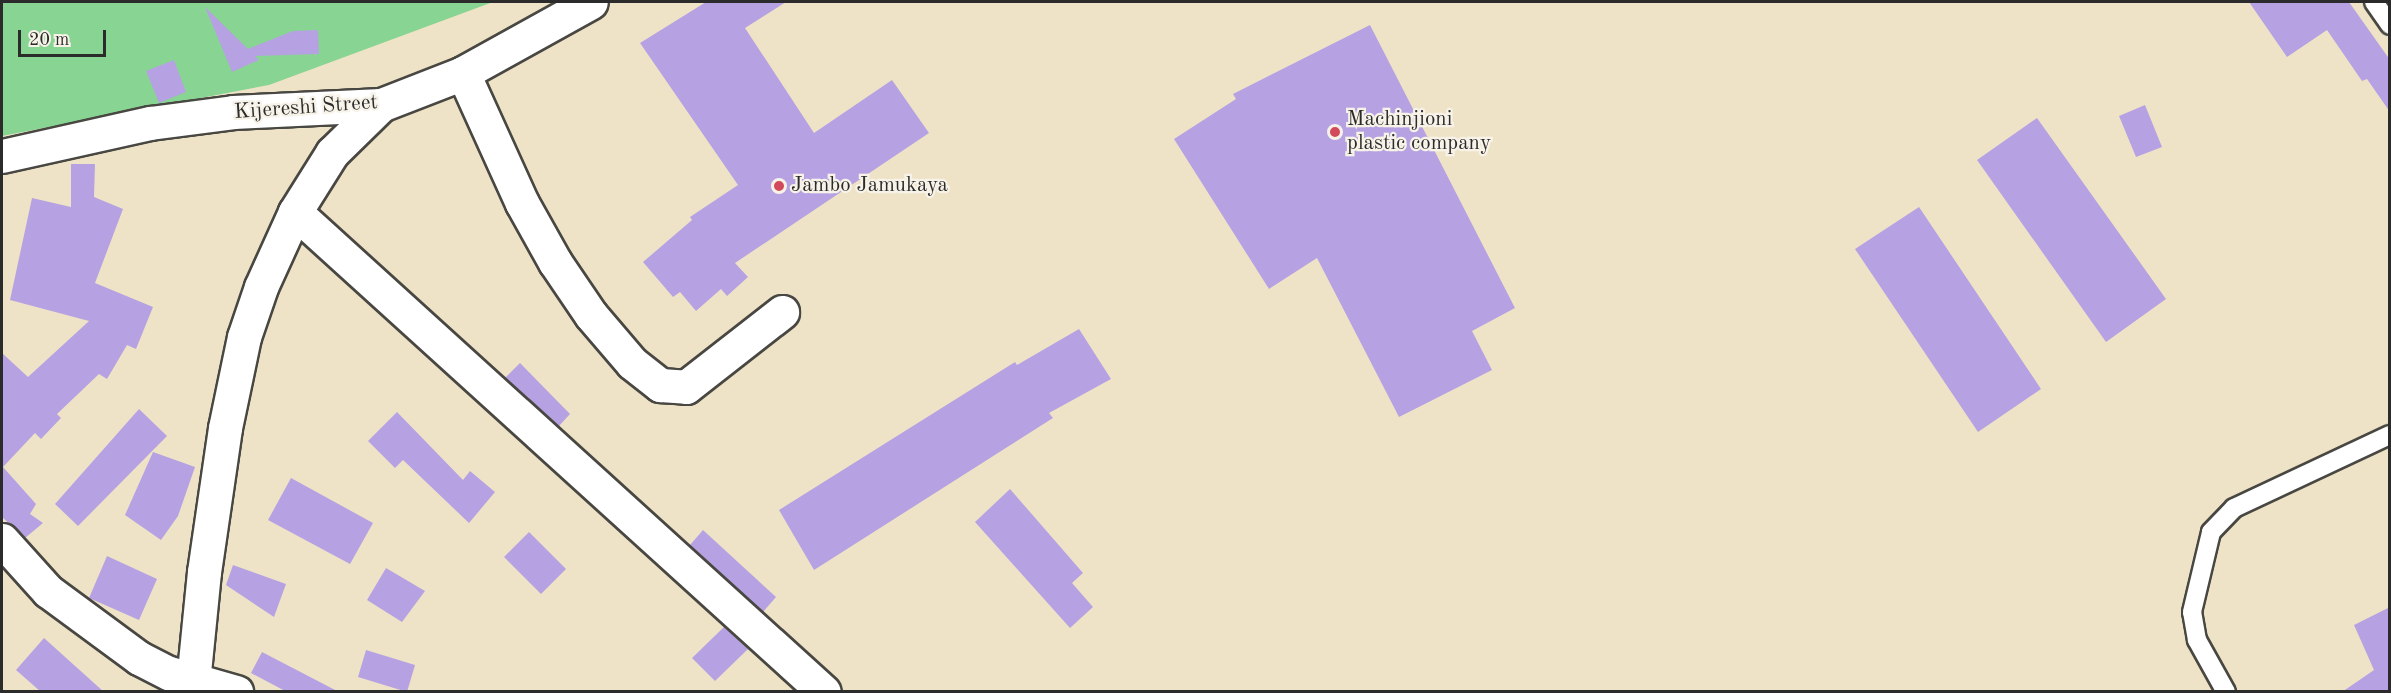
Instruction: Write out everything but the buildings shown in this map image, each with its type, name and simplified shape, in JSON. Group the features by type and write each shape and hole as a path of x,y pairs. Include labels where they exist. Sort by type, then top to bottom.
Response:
{"street":[{"name":"Kijereshi Street","path":"2,156 150,123 209,115 381,105 463,73 591,2"},
{"path":"463,73 522,203 555,262 591,315 632,363 660,385 686,387 782,312"},
{"path":"194,686 204,573 225,428 244,337 261,287 295,212 332,153 381,105"},
{"path":"295,212 824,692"},
{"path":"2,540 48,591 139,658 194,686 236,692"}],"lane":[{"path":"2374,2 2390,25"},
{"path":"2226,692 2197,640 2192,612 2211,532 2234,508 2390,435"}],"green space":[{"path":"2,2 493,2 269,85 2,136"}],"place":[{"name":"Machinjioni plastic company","path":"1335,132"},
{"name":"Jambo Jamukaya","path":"779,186"}]}
